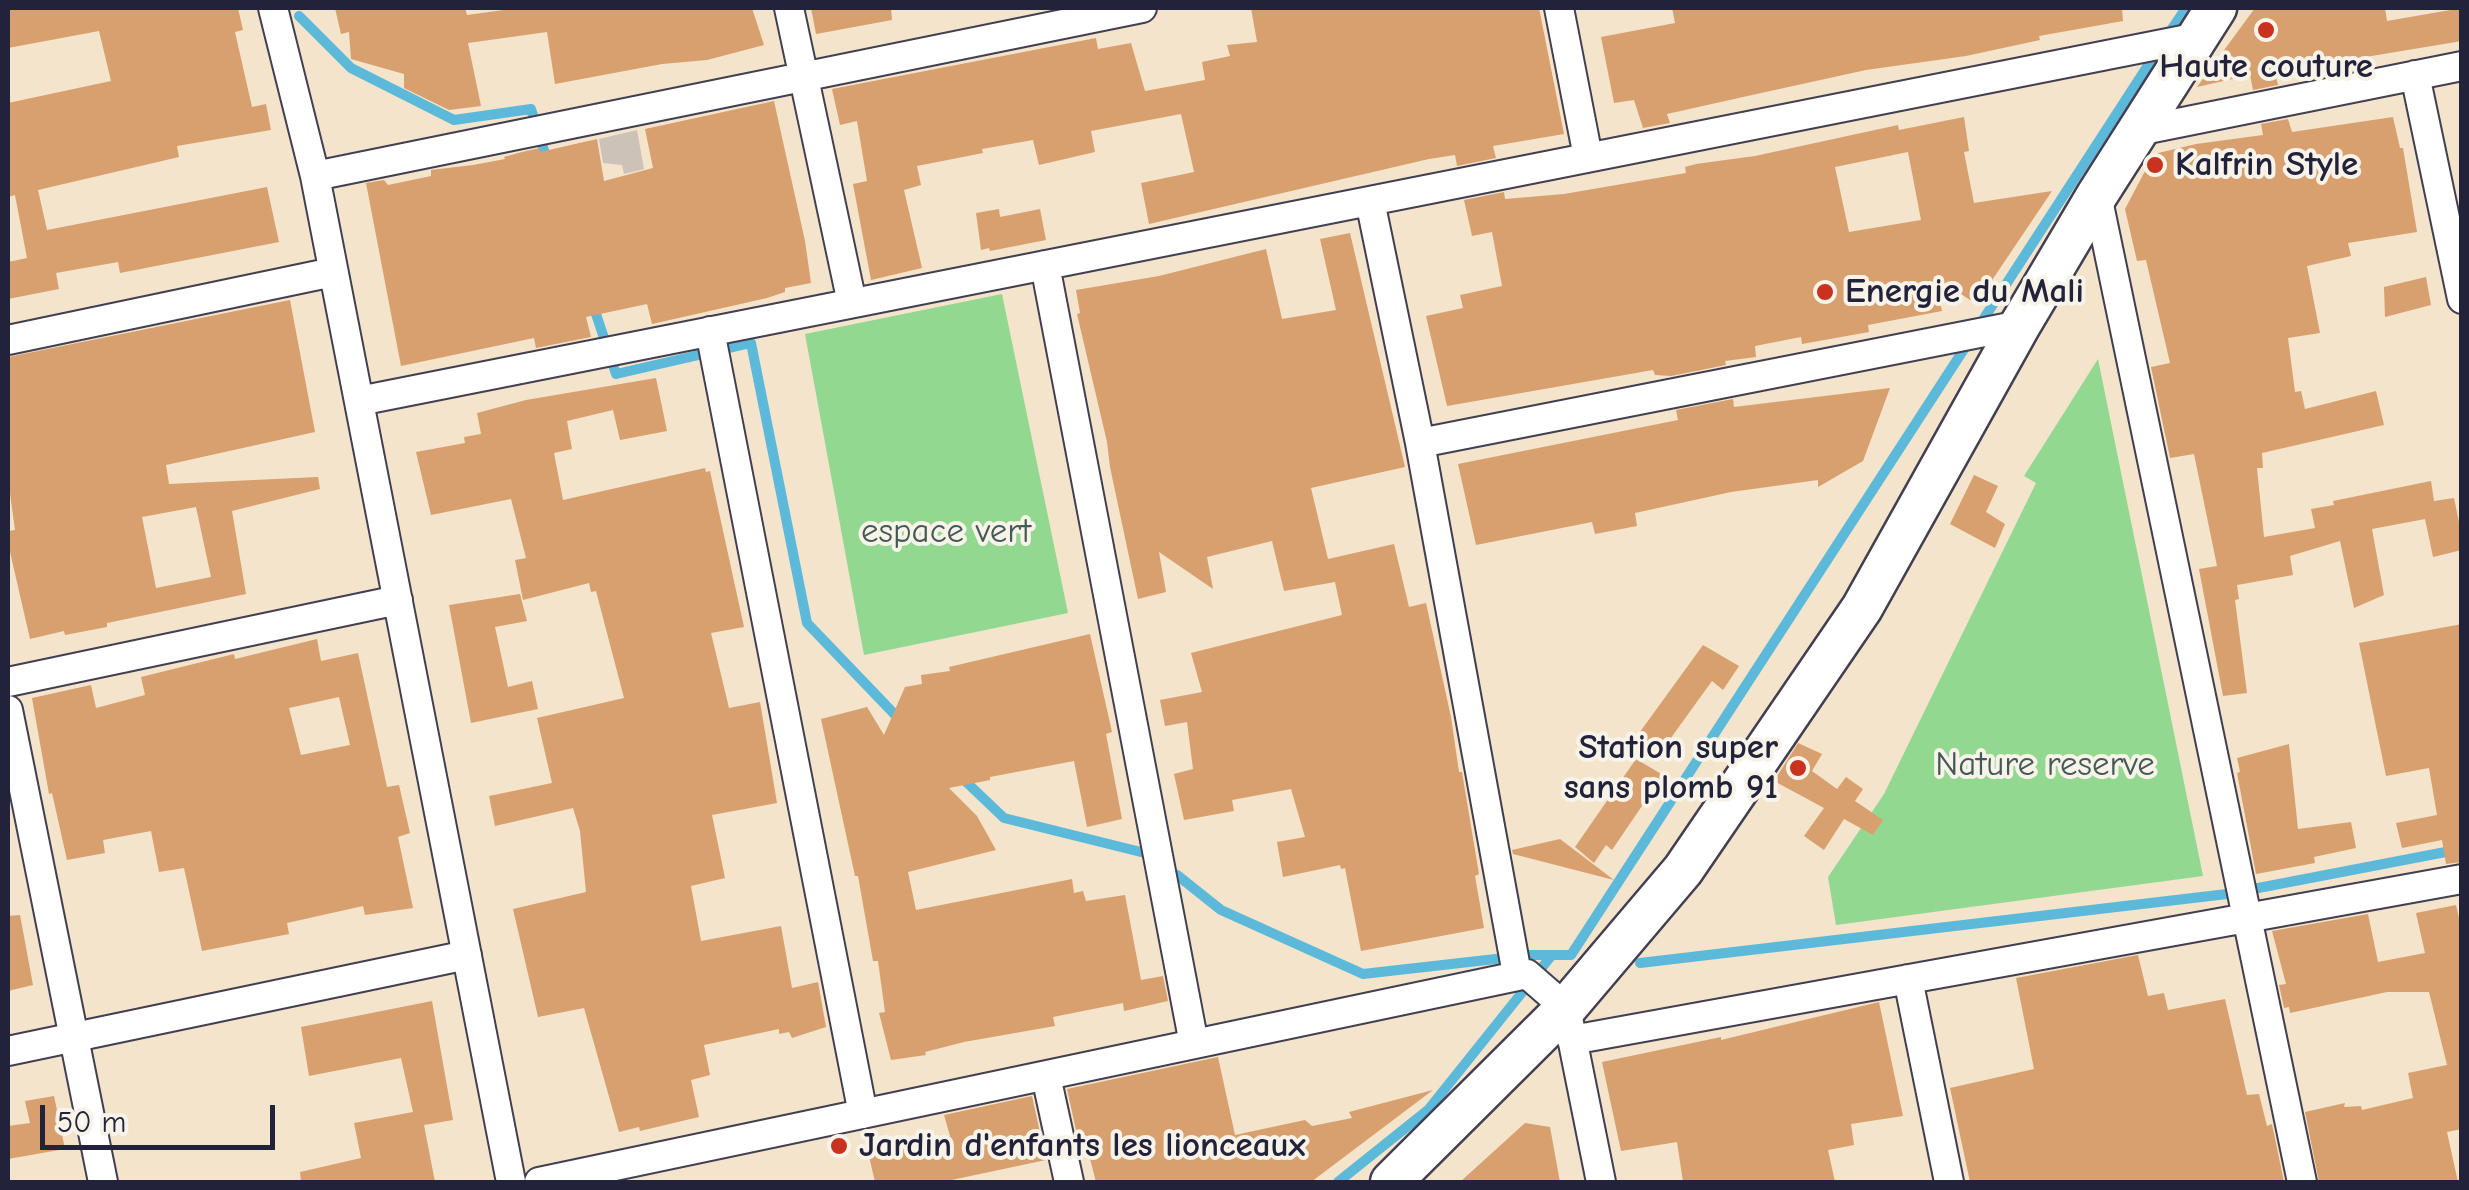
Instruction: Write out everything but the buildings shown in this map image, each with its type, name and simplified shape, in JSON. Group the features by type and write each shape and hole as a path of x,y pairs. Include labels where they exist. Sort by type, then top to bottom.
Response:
{"street":[{"path":"273,8 315,176 511,1182"},
{"path":"789,8 852,304"},
{"path":"315,176 1142,8"},
{"path":"1559,8 1588,157"},
{"path":"358,401 1588,157 2207,22"},
{"path":"1390,1182 1569,1024 1683,870 1862,608 2020,325 2207,22"},
{"path":"2138,130 2462,66"},
{"path":"2415,75 2462,299"},
{"path":"2097,195 2302,1182"},
{"path":"1370,201 1420,443 1516,974"},
{"path":"1045,265 1194,1044"},
{"path":"8,340 334,272"},
{"path":"1420,443 2020,325"},
{"path":"710,331 863,1114"},
{"path":"8,682 398,600"},
{"path":"8,710 103,1182"},
{"path":"1569,1024 1908,979 2245,903 2462,879"},
{"path":"8,1051 467,956"},
{"path":"539,1182 1516,974 1534,977 1569,1024 1601,1182"},
{"path":"1908,979 1949,1182"},
{"path":"1046,1076 1069,1182"}],"shaded area":[{"path":"637,130 644,169 624,174 622,165 603,163 599,139"}],"green space":[{"name":"espace vert","path":"1002,294 1068,613 864,655 805,334"},
{"name":"Nature reserve","path":"2098,359 2203,876 1836,925 1828,877 1884,794 2036,483 2024,476"}],"waterway":[{"path":"2167,36 2186,8"},
{"path":"299,16 351,68 454,120 531,109 547,160"},
{"path":"1177,875 1221,910 1363,974 1531,955 1571,955 2158,50"},
{"path":"593,305 616,374 751,343 807,623 901,721"},
{"path":"961,777 1004,818 1145,853"},
{"path":"1640,963 2227,894 2456,850"},
{"path":"1338,1182 1428,1110 1552,955"}],"place":[{"name":"Haute couture","path":"2266,30"},
{"name":"Kalfrin Style","path":"2155,165"},
{"name":"Energie du Mali","path":"1825,292"},
{"name":"Station super sans plomb 91","path":"1798,768"},
{"name":"Jardin d'enfants les lionceaux","path":"839,1146"}]}
